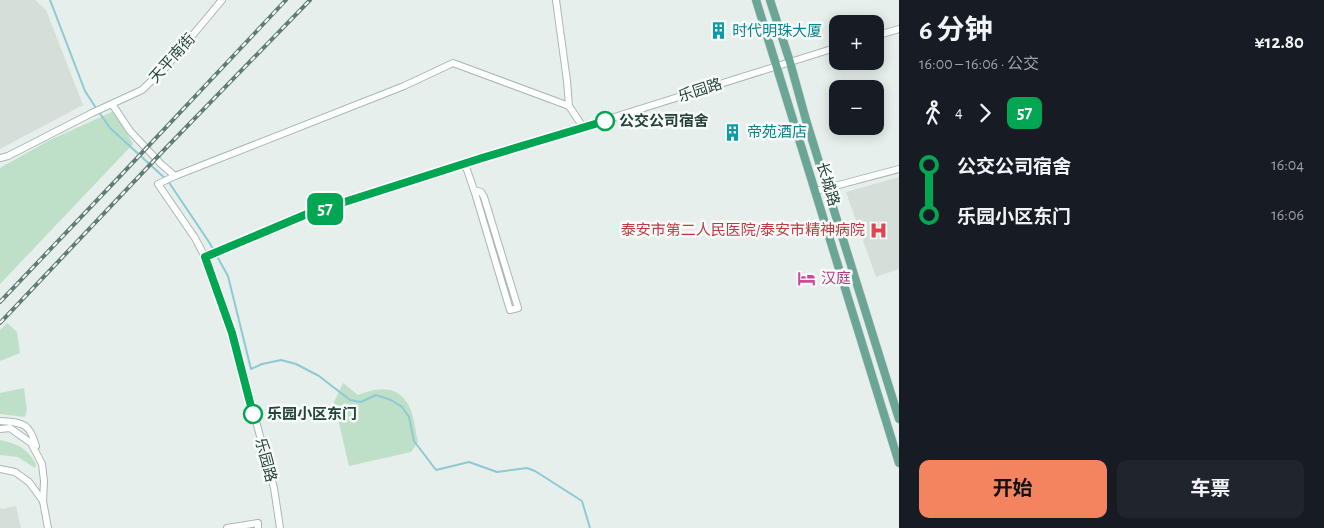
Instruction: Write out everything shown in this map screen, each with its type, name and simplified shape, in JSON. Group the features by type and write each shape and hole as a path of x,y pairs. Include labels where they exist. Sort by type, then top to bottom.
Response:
{"main road":[{"name":"长城路","path":"756,0 899,463"},
{"name":"长城路","path":"770,0 899,419"}],"street":[{"name":"天平南街","path":"0,158 8,156 142,90 166,67 222,0"},
{"path":"556,0 567,80 568,106 583,127"},
{"path":"884,33 899,29"},
{"name":"乐园路","path":"280,528 274,488 232,333 207,256 307,214 829,51"},
{"path":"207,256 158,184 404,86 453,63 568,106"},
{"path":"112,104 130,131 172,177"},
{"path":"465,164 510,310 518,308 484,196 481,192 474,190"},
{"path":"816,191 899,169"},
{"path":"890,394 899,393"},
{"path":"0,421 22,423 32,432 39,459"},
{"path":"0,428 10,428 31,443 42,464 44,482 43,501 48,528"},
{"path":"0,469 15,472 29,482 43,501"},
{"path":"227,528 258,523 258,528"}],"shaded area":[{"path":"0,0 35,0 46,10 83,105 0,149"},
{"name":"泰安市第二人民医院/泰安市精神病院","path":"899,177 899,269 876,277 846,192"},
{"path":"16,506 21,528 0,528 0,507 1,509"}],"green space":[{"path":"114,111 133,144 0,284 0,168 48,141"},
{"path":"7,323 17,332 20,353 0,361 0,330"},
{"path":"343,383 358,395 385,389 398,393 403,398 412,413 418,442 411,452 349,466 334,402"},
{"path":"24,388 27,410 25,417 0,414 0,393"},
{"path":"0,440 17,445 25,450 36,464 35,468 18,457 0,455"}],"waterway":[{"path":"50,0 85,91 96,108"},
{"path":"99,112 110,128 168,181 209,242 228,276 251,369 262,364 281,360 296,364 319,376 350,400 361,402 376,395 391,400 402,407 409,417 414,441 436,470 469,462 497,472 527,468 535,471 582,501 590,528"}],"railway":[{"path":"0,302 286,0"},
{"path":"0,323 310,0"}],"bus line":[{"name":"57","path":"253,414 232,333 208,270 205,257 307,214 605,121"}],"place":[{"name":"时代明珠大厦","path":"718,31"},
{"name":"公交公司宿舍","path":"605,121"},
{"name":"帝苑酒店","path":"733,132"},
{"name":"泰安市第二人民医院/泰安市精神病院","path":"879,230"},
{"name":"汉庭","path":"807,278"},
{"name":"乐园小区东门","path":"253,414"}]}
